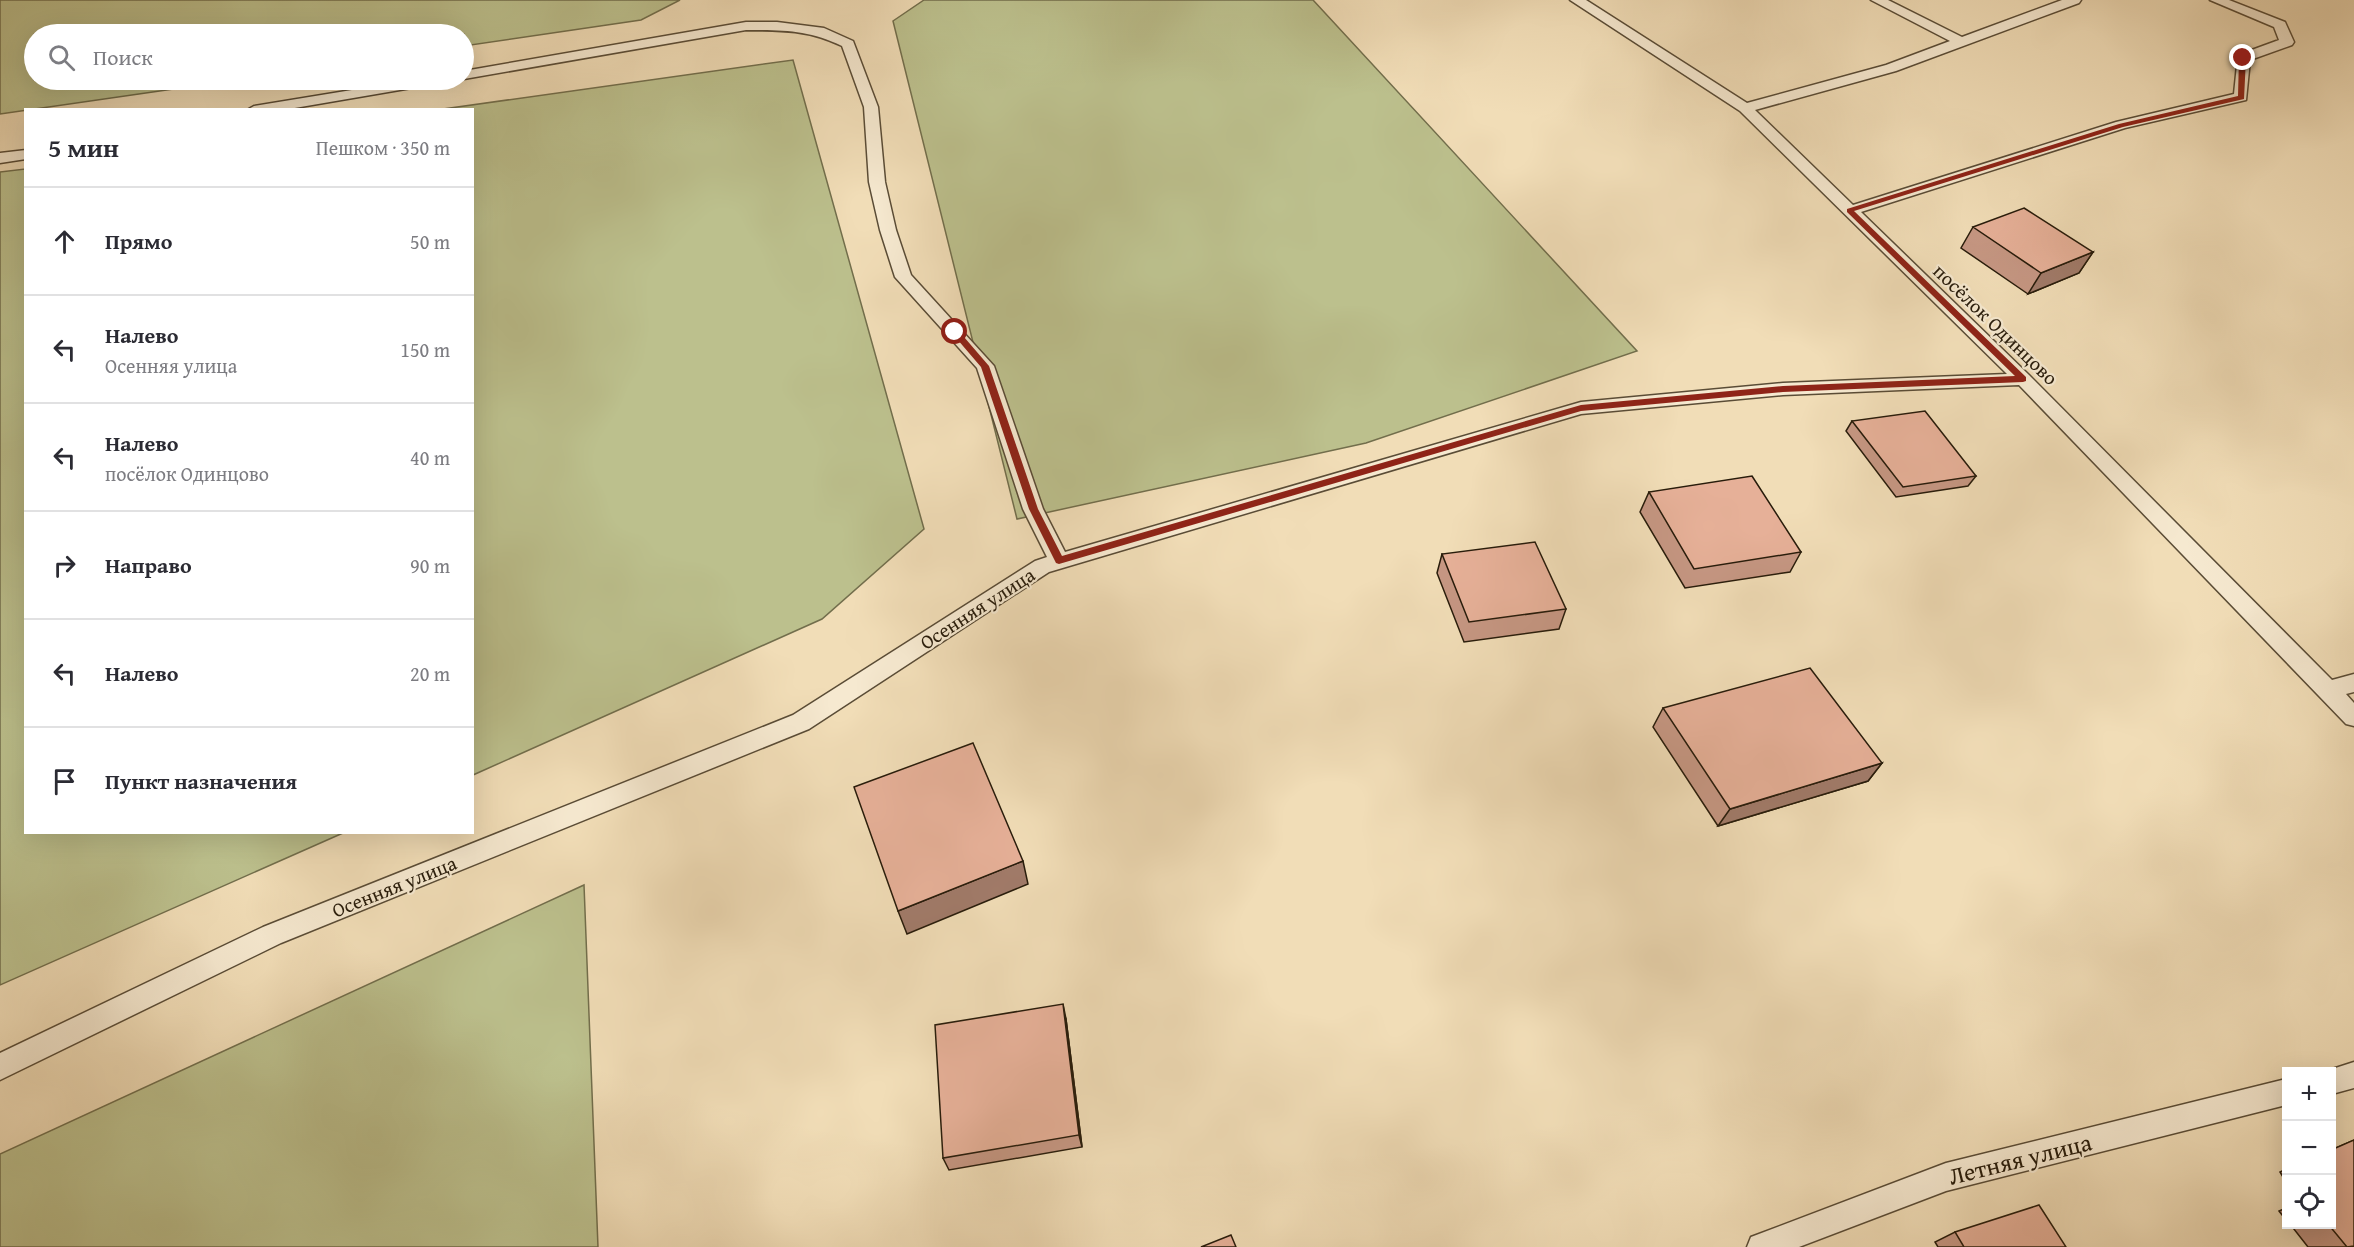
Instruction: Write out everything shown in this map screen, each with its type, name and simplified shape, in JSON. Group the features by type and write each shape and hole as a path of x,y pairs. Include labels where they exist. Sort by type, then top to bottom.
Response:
{"lane":[{"name":"посёлок Одинцово","path":"1576,0 1745,108 2023,379 2354,717"},
{"path":"1878,0 1960,41"},
{"path":"1745,108 1891,68 2074,0"},
{"path":"1849,210 2121,125 2241,97 2243,58 2287,42 2280,25 2217,0"},
{"path":"474,73 746,26 777,26 824,32 848,44 871,107 877,182 888,230 903,277 985,366 1033,509 1059,560"},
{"path":"266,108 375,90"},
{"path":"0,158 24,154"},
{"name":"Осенняя улица","path":"0,1066 272,935 801,722 1042,566 1059,560 1581,408 1783,389 2023,379"},
{"path":"2328,690 2354,682"},
{"path":"2336,1080 2354,1075"},
{"name":"Летняя улица","path":"1761,1247 1946,1177 2282,1093"}],"green space":[{"path":"0,0 680,0 641,20 474,45 474,24 24,24 24,90 167,90 42,108 24,108 24,111 0,114"},
{"path":"924,0 1313,0 1637,351 1366,443 1017,519 893,21"},
{"path":"793,60 924,529 822,619 474,775 474,108 450,108"},
{"path":"24,169 24,834 341,834 0,985 0,172"},
{"path":"584,885 598,1247 0,1247 0,1154"}],"building":[{"path":"2024,208 2093,252 2041,273 1973,227"},
{"path":"1925,411 1976,476 1903,487 1852,421"},
{"path":"1752,476 1801,552 1694,569 1649,492"},
{"path":"1535,542 1566,609 1469,622 1442,554"},
{"path":"1810,668 1882,763 1730,809 1663,708"},
{"path":"973,743 1023,861 898,911 854,787"},
{"path":"1063,1004 1079,1135 943,1158 935,1025"},
{"path":"2354,1140 2354,1246 2347,1247 2332,1229 2336,1229 2336,1148"},
{"path":"2039,1205 2066,1247 1964,1247 1955,1232"},
{"path":"1231,1235 1236,1247 1201,1247"}],"route":[{"path":"955,332 985,366 1033,509 1059,560 1581,408 1783,389 2023,379 1849,210 2121,125 2241,97 2243,58"}]}
